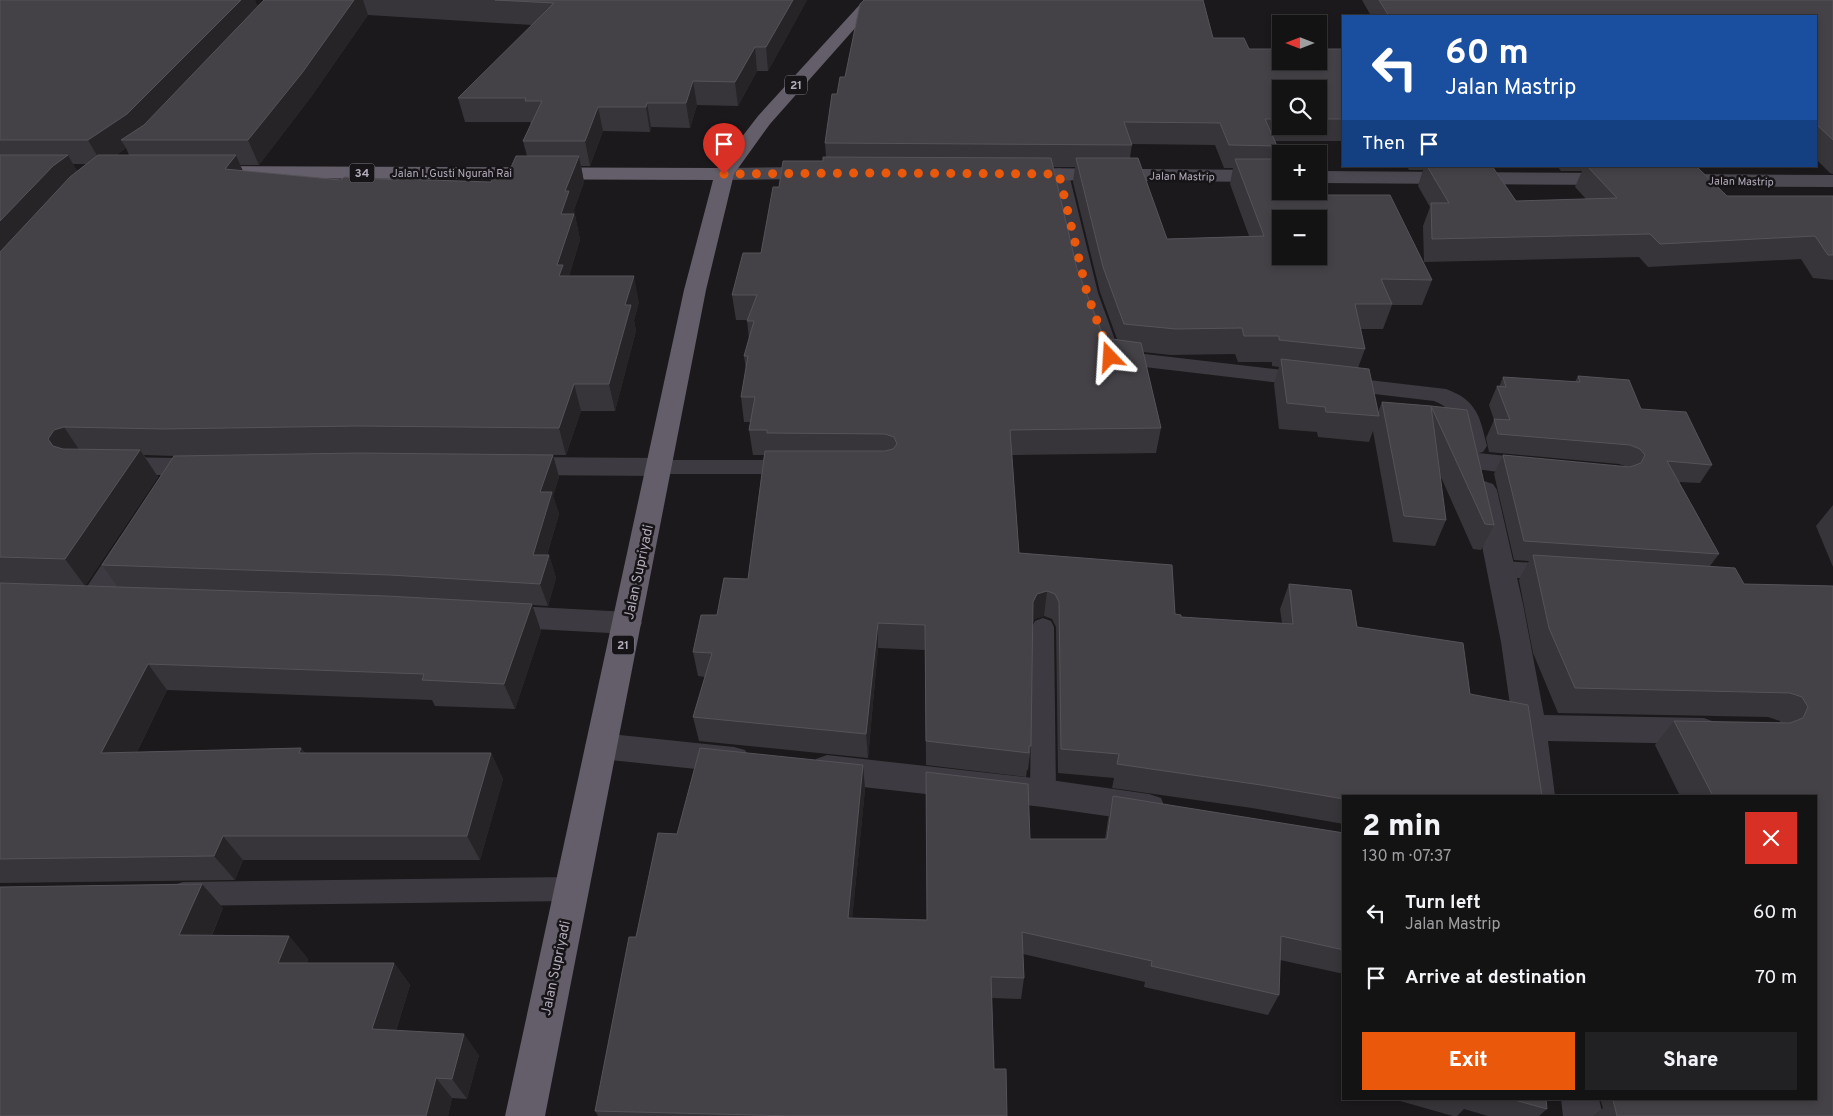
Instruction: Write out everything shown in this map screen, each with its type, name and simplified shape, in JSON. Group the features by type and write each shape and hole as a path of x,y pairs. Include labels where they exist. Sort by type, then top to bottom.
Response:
{"highway":[{"name":"21","path":"724,174 764,120 872,0"},
{"name":"Jalan I. Gusti Ngurah Rai","path":"206,172 724,174"},
{"name":"Jalan Supriyadi","path":"525,1116 628,623 695,290 724,174"}],"main road":[{"path":"724,174 840,173"},
{"name":"Jalan Mastrip","path":"1002,174 1272,176"},
{"path":"1327,177 1635,180"},
{"name":"Jalan Mastrip","path":"1655,180 1833,181"}],"street":[{"path":"1059,174 1087,293 1110,357 1438,394 1459,403 1465,411 1502,569 1531,728 1539,795"},
{"path":"1478,462 1563,470"},
{"path":"497,465 660,467"},
{"path":"92,466 190,467 148,516 94,599"},
{"path":"66,598 123,600"},
{"path":"469,614 628,623"},
{"path":"1531,728 1729,731"},
{"path":"602,746 759,762"},
{"path":"798,766 1043,793 1173,812"},
{"path":"1580,1100 1583,1116"}],"lane":[{"path":"660,467 807,468"},
{"path":"1502,569 1567,573"},
{"path":"1043,793 1044,626"},
{"path":"158,894 572,889"}],"building":[{"path":"0,0 241,0 127,114 88,140 0,140"},
{"path":"264,0 354,0 302,73 248,140 121,140 144,125"},
{"path":"495,0 793,0 766,47 755,47 735,82 693,81 686,103 647,103 646,107 598,107 585,141 523,141 542,101 525,101 526,98 458,98 554,3"},
{"path":"864,0 1203,0 1213,38 1244,38 1249,49 1272,49 1272,70 1328,70 1328,49 1342,49 1342,119 1327,119 1327,80 1272,80 1272,119 1265,119 1277,145 1272,146 1229,145 1220,123 1124,122 1132,145 825,143 832,94 837,94 840,77 845,77 860,4"},
{"path":"1379,0 1833,0 1833,140 1817,125 1817,15 1388,15"},
{"path":"0,155 68,155 53,166 0,221"},
{"path":"98,155 236,155 225,169 341,180 344,177 491,182 495,174 508,174 516,156 579,156 565,191 569,191 561,214 574,214 557,265 563,265 559,276 634,276 625,305 631,305 609,384 574,384 559,428 357,426 164,429 64,427 54,430 48,439 53,446 63,449 140,450 65,559 0,557 0,252 70,177"},
{"path":"823,157 1051,158 1077,269 1104,338 1141,343 1161,428 1010,430 1019,553 1172,565 1175,614 1181,615 1181,617 1293,624 1289,584 1351,590 1357,627 1463,643 1470,694 1528,705 1542,795 1342,795 1342,799 1117,764 1119,754 1061,749 1059,602 1055,594 1047,591 1037,594 1033,602 1031,746 1029,746 1029,753 926,741 925,625 878,623 866,734 693,717 712,653 693,652 701,615 717,615 724,578 748,579 765,451 885,451 893,449 897,444 894,437 885,434 767,433 767,430 749,430 755,397 741,397 748,356 744,356 754,321 747,321 757,295 732,295 743,253 761,253 773,187 779,187 783,161 823,161"},
{"path":"1076,158 1138,158 1167,239 1264,236 1235,159 1272,159 1272,200 1327,200 1327,195 1390,195 1432,280 1381,279 1392,304 1355,304 1365,349 1279,340 1279,336 1244,336 1242,328 1176,329 1124,324 1103,267"},
{"path":"1428,167 1493,167 1516,201 1617,198 1588,167 1697,167 1727,196 1833,196 1833,255 1828,255 1815,236 1660,244 1650,234 1432,239 1431,203 1449,203"},
{"path":"1281,359 1369,369 1379,416 1326,412 1325,407 1287,403"},
{"path":"1578,376 1629,380 1641,409 1686,412 1712,465 1667,461 1719,554 1524,541 1503,455 1630,467 1641,463 1645,455 1640,449 1630,445 1498,434 1494,419 1510,420 1497,386 1506,387 1503,377 1580,382"},
{"path":"1382,402 1431,406 1446,520 1404,516"},
{"path":"1431,406 1467,410 1494,525 1485,524"},
{"path":"359,453 553,455 540,492 552,492 533,555 549,555 540,584 390,575 102,565 174,456"},
{"path":"1533,555 1735,568 1744,584 1833,586 1833,1116 1617,1116 1613,1100 1817,1100 1817,795 1712,795 1674,721 1790,723 1803,718 1808,707 1802,697 1790,693 1575,688 1549,628"},
{"path":"0,583 387,596 532,604 504,684 422,680 424,674 148,664 101,753 301,748 299,753 491,753 467,836 223,836 214,856 0,859"},
{"path":"700,748 863,765 848,918 927,920 926,772 1028,784 1030,839 1107,839 1113,796 1342,833 1342,950 1281,936 1279,995 1151,966 1152,961 1022,932 1024,978 991,977 994,1069 1006,1069 1007,1116 793,1116 595,1111 629,937 636,937 658,833 677,834"},
{"path":"202,884 179,935 289,936 278,963 394,963 372,1029 464,1034 452,1079 436,1078 426,1116 0,1116 0,887"},
{"path":"1515,1100 1546,1100 1547,1109"}],"route":[{"path":"724,174 1059,174 1087,293 1110,357"}]}
